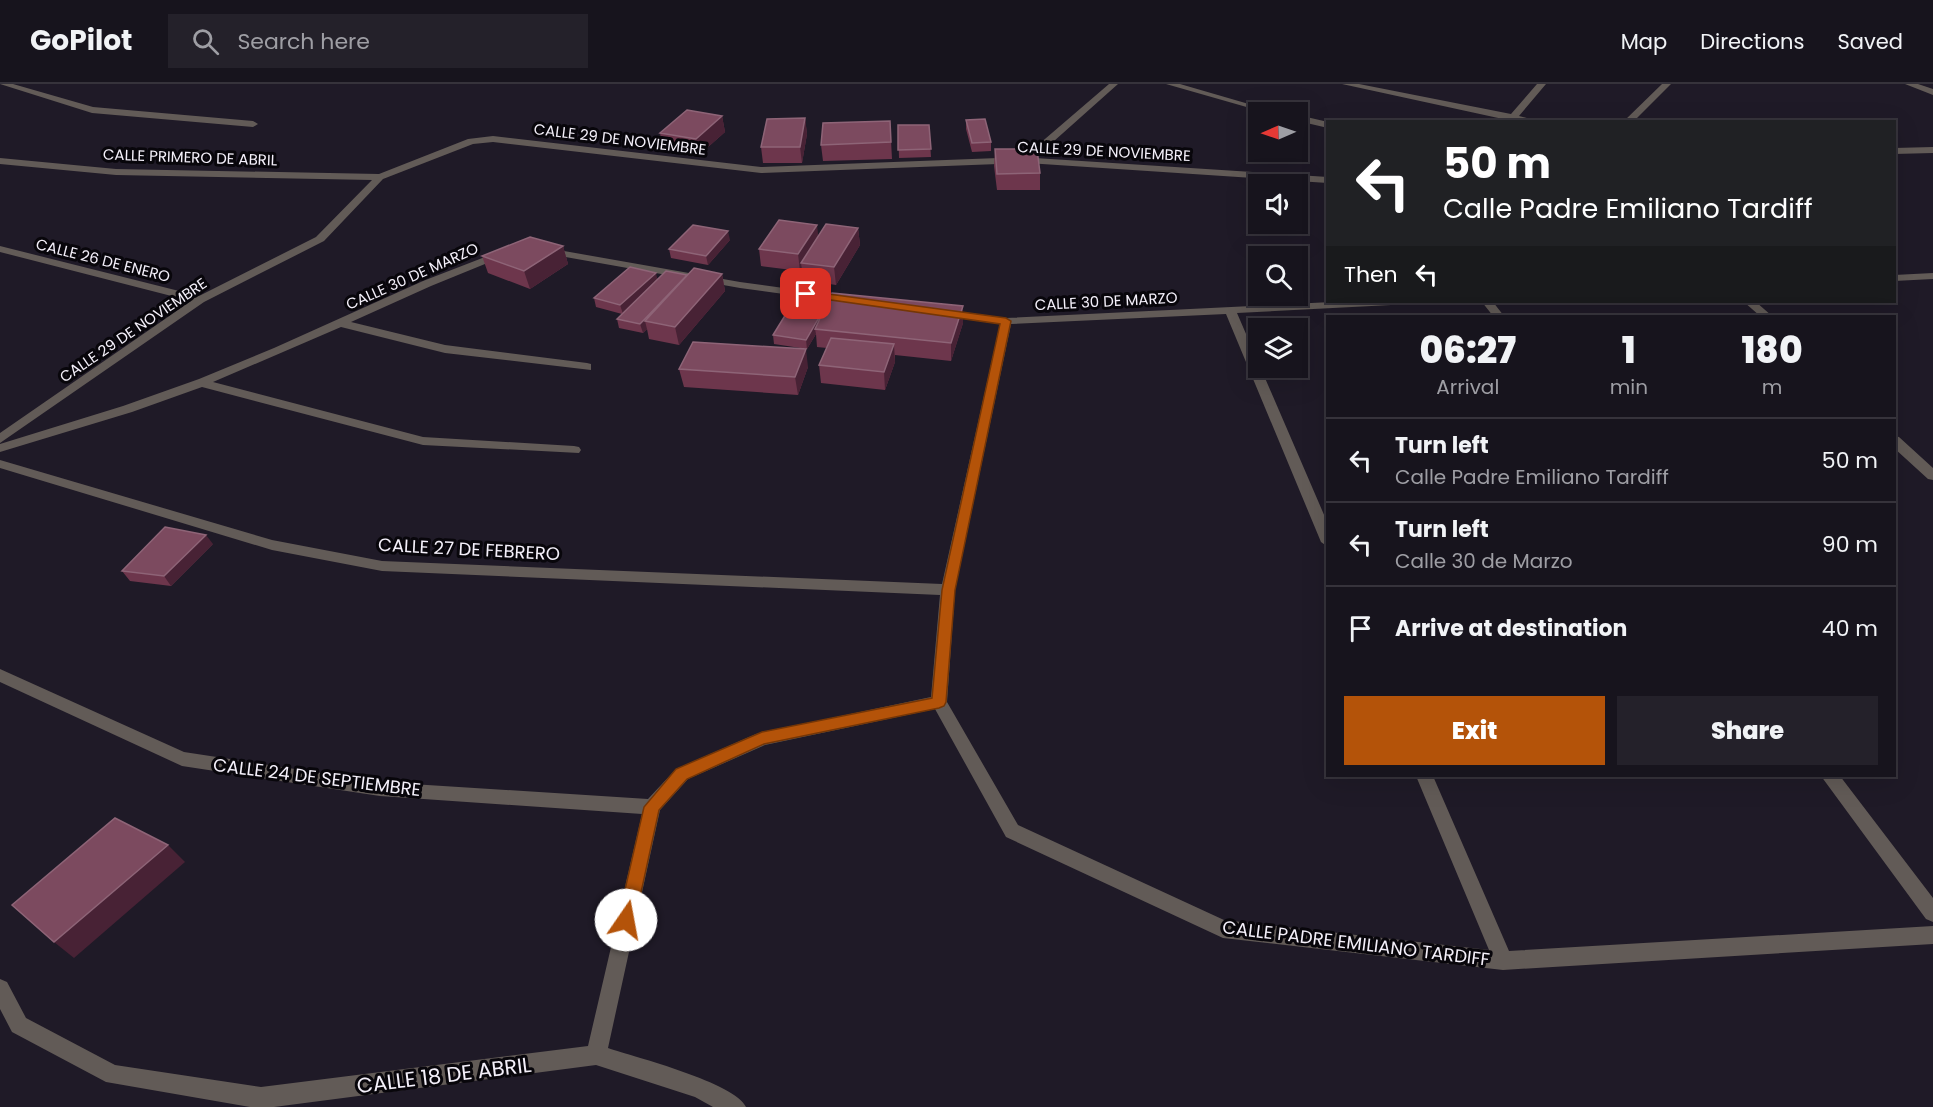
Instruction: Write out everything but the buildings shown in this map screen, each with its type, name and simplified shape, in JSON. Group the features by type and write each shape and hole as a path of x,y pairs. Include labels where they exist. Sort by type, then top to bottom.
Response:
{"street":[{"path":"4,84 92,110 253,124"},
{"path":"1027,160 1114,84"},
{"path":"1170,84 1248,105"},
{"path":"1346,84 1525,120"},
{"path":"1512,118 1542,84"},
{"path":"1629,120 1667,84"},
{"path":"1909,84 1933,92"},
{"path":"1308,120 1326,125"},
{"name":"CALLE 29 DE NOVIEMBRE","path":"0,439 200,300 320,238 380,177 471,141 494,139 761,170 1027,160 1326,180"},
{"path":"1896,151 1933,150"},
{"name":"CALLE PRIMERO DE ABRIL","path":"0,161 116,172 380,177"},
{"name":"CALLE 26 DE ENERO","path":"0,249 200,300"},
{"path":"539,250 740,285 867,302"},
{"name":"CALLE 30 DE MARZO","path":"0,448 202,383 343,324 465,267 502,253 512,252"},
{"path":"1896,278 1933,276"},
{"name":"CALLE 30 DE MARZO","path":"937,312 1006,321 1371,303"},
{"path":"1751,303 1765,315"},
{"path":"1230,310 1326,537"},
{"path":"596,1055 652,807 681,774 762,739 939,702 948,590 1006,321"},
{"path":"343,324 445,350 587,367"},
{"path":"202,383 423,441 574,450"},
{"path":"1896,442 1933,476"},
{"name":"CALLE 27 DE FEBRERO","path":"0,464 272,545 382,566 948,590"},
{"name":"CALLE 24 DE SEPTIEMBRE","path":"0,675 182,759 380,789 652,807"},
{"name":"CALLE PADRE EMILIANO TARDIFF","path":"939,702 1012,831 1223,929 1503,961 1933,935"},
{"path":"1425,777 1503,961"},
{"path":"1831,777 1933,913"},
{"name":"CALLE 18 DE ABRIL","path":"0,988 19,1025 113,1075 261,1098 596,1055 699,1088 735,1107"}],"route":[{"path":"626,920 652,807 681,774 762,739 939,702 948,590 1006,321 806,294"}]}
